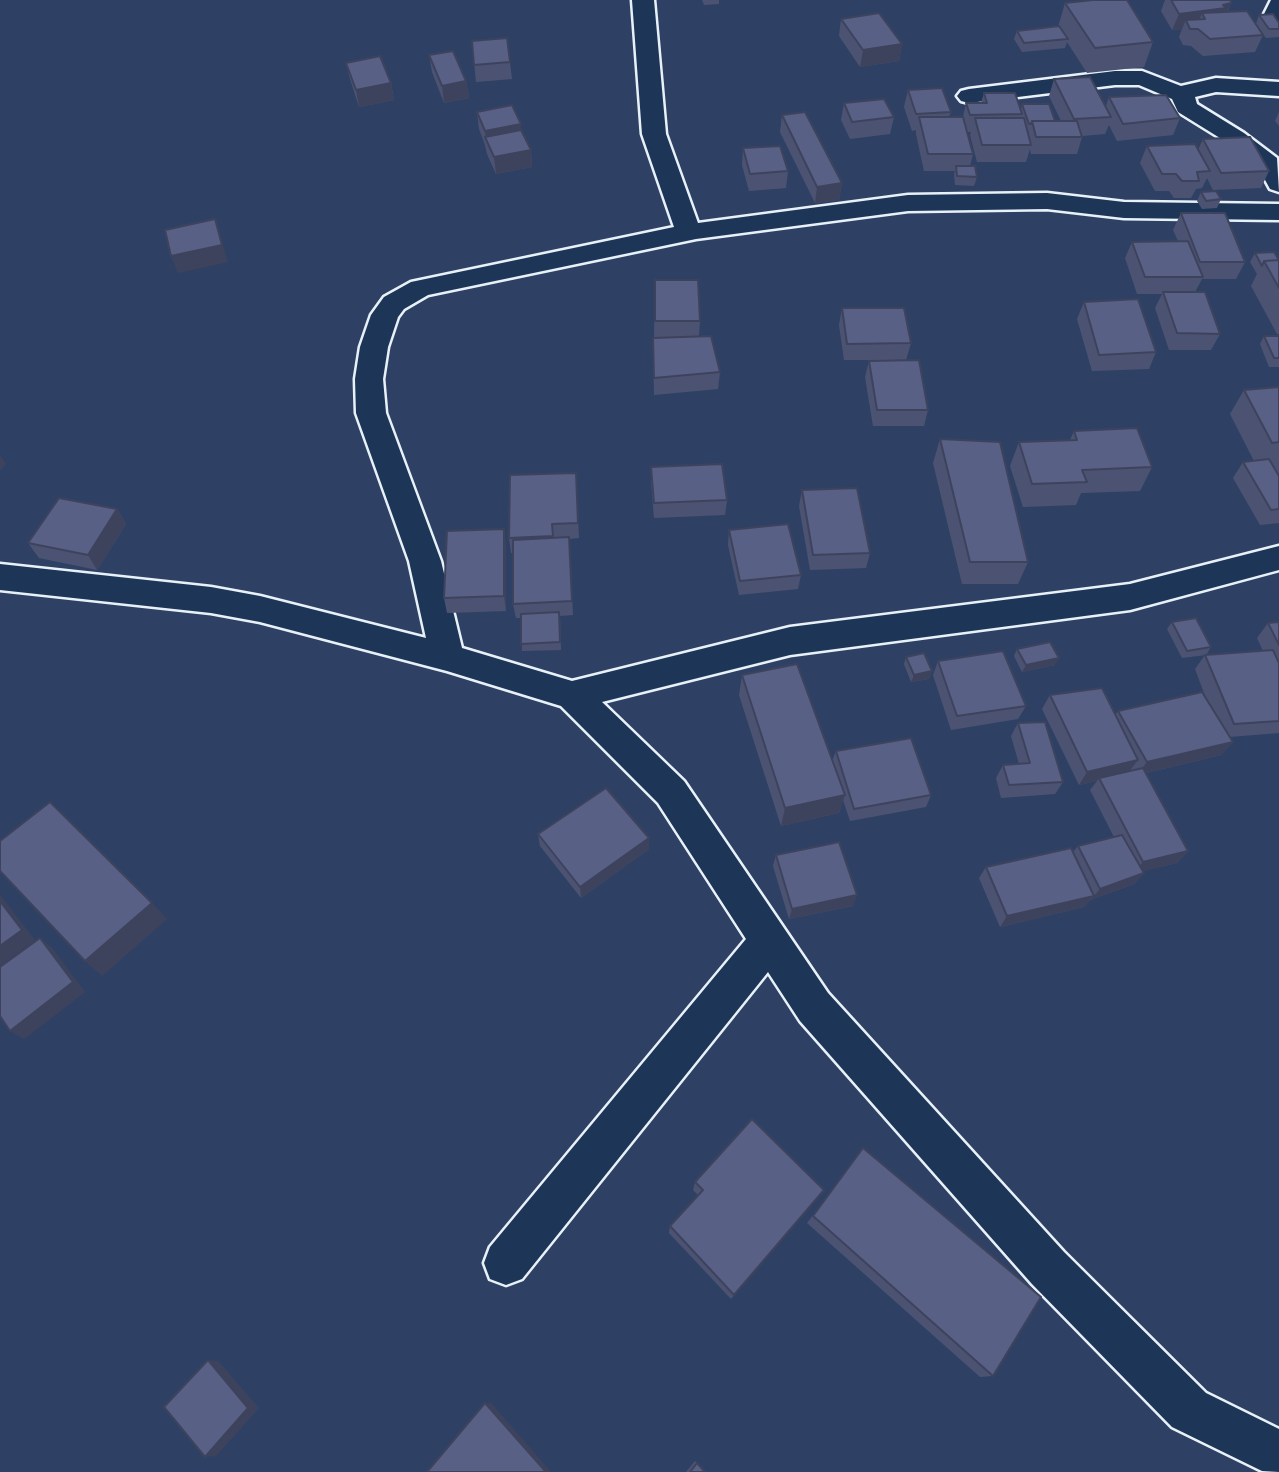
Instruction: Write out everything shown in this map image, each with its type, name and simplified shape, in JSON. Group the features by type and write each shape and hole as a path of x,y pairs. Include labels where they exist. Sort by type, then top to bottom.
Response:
{"street":[{"path":"643,0 654,134 689,232"},
{"path":"1279,4 1275,14 1279,22"},
{"path":"969,96 1115,78 1142,78 1183,95"},
{"path":"1183,95 1194,88 1216,85 1279,89"},
{"path":"1183,95 1186,107 1236,138 1268,163 1279,184"},
{"path":"447,657 425,561 371,413 369,379 373,347 385,315 394,303 420,288 689,232 908,202 1047,201 1160,212 1279,212"},
{"path":"572,695 790,641 1130,597 1279,558"},
{"path":"0,578 211,600 447,657 572,695 671,792 814,1007 1048,1268 1189,1410 1279,1454"},
{"path":"506,1263 770,940"}],"building":[{"path":"1127,0 1153,42 1095,48 1065,3"},
{"path":"1171,0 1231,0 1231,3 1223,5 1226,8 1179,14"},
{"path":"1247,11 1263,35 1210,39 1198,29 1190,29 1186,20 1205,19 1202,13"},
{"path":"879,13 902,44 863,50 841,19"},
{"path":"1273,14 1279,23 1279,29 1269,29 1259,15"},
{"path":"1059,26 1068,39 1024,43 1017,31"},
{"path":"507,38 510,62 474,65 472,41"},
{"path":"453,51 466,81 442,86 429,55"},
{"path":"380,56 391,83 356,90 346,63"},
{"path":"1090,77 1111,117 1074,119 1054,79"},
{"path":"942,88 951,112 916,114 908,90"},
{"path":"984,93 1015,93 1022,114 970,115 966,103 987,103"},
{"path":"1166,95 1180,118 1123,124 1109,97"},
{"path":"884,99 894,117 852,122 844,103"},
{"path":"1022,104 1049,104 1055,121 1032,121 1029,124"},
{"path":"512,105 521,124 485,131 477,112"},
{"path":"805,112 842,183 817,187 782,115"},
{"path":"919,117 963,117 973,154 928,154"},
{"path":"975,118 1024,118 1031,145 982,145"},
{"path":"1032,121 1077,121 1082,137 1036,137"},
{"path":"521,130 531,150 494,157 485,137"},
{"path":"1250,137 1269,171 1221,173 1203,139"},
{"path":"1195,144 1210,171 1197,172 1199,181 1182,181 1176,174 1162,174 1147,146"},
{"path":"780,146 788,171 750,174 743,148"},
{"path":"956,166 975,166 977,177 957,176"},
{"path":"1216,191 1221,199 1206,201 1201,192"},
{"path":"1181,213 1225,213 1245,262 1200,262"},
{"path":"215,219 222,245 171,256 165,230"},
{"path":"1188,241 1203,277 1145,277 1132,242"},
{"path":"1274,252 1279,260 1264,261 1262,266 1255,253"},
{"path":"1279,260 1279,288 1264,261"},
{"path":"655,280 698,280 700,321 655,321"},
{"path":"1163,292 1205,292 1220,334 1177,333"},
{"path":"1138,299 1156,352 1099,355 1084,302"},
{"path":"842,308 904,308 911,343 847,344"},
{"path":"711,336 720,372 654,378 653,338"},
{"path":"1264,336 1279,336 1279,358 1274,358"},
{"path":"919,360 928,410 877,410 869,361"},
{"path":"1279,387 1279,442 1272,443 1244,390"},
{"path":"1137,428 1152,467 1082,470 1087,482 1032,484 1019,442 1077,440 1074,431"},
{"path":"940,439 1000,442 1028,562 970,562"},
{"path":"1269,459 1279,476 1279,509 1271,510 1243,462"},
{"path":"722,464 727,500 654,503 651,467"},
{"path":"576,473 578,523 552,524 553,536 509,538 510,475"},
{"path":"857,488 870,553 813,555 802,490"},
{"path":"59,498 117,509 88,555 28,543"},
{"path":"788,524 801,575 740,581 729,530"},
{"path":"504,529 504,596 444,598 447,531"},
{"path":"569,537 572,601 513,604 513,540"},
{"path":"559,612 560,642 521,644 521,614"},
{"path":"1196,618 1211,647 1187,651 1172,622"},
{"path":"1279,622 1279,645 1268,623"},
{"path":"1050,642 1059,658 1026,665 1017,649"},
{"path":"1273,650 1279,663 1279,721 1234,724 1205,655"},
{"path":"1003,651 1026,706 957,716 938,661"},
{"path":"924,653 932,671 914,675 906,657"},
{"path":"797,664 845,795 785,808 742,675"},
{"path":"1102,688 1138,760 1087,772 1050,695"},
{"path":"1202,692 1233,742 1147,762 1118,711"},
{"path":"1045,722 1063,782 1009,785 1003,765 1030,763 1018,723"},
{"path":"911,738 931,795 854,809 836,751"},
{"path":"1143,768 1188,851 1143,862 1099,778"},
{"path":"606,788 649,838 580,887 538,834"},
{"path":"50,802 152,903 85,961 0,871 0,841"},
{"path":"1122,835 1144,873 1100,889 1078,846"},
{"path":"839,842 857,895 792,909 776,855"},
{"path":"1071,848 1094,896 1007,916 986,867"},
{"path":"0,901 22,930 0,946"},
{"path":"40,938 73,982 10,1031 0,1016 0,967"},
{"path":"752,1119 824,1190 734,1295 670,1226 703,1190 695,1182"},
{"path":"863,1148 1041,1297 993,1376 813,1216"},
{"path":"208,1360 248,1408 205,1457 164,1407"},
{"path":"485,1403 546,1472 427,1472"},
{"path":"697,1463 705,1472 690,1472"}]}
